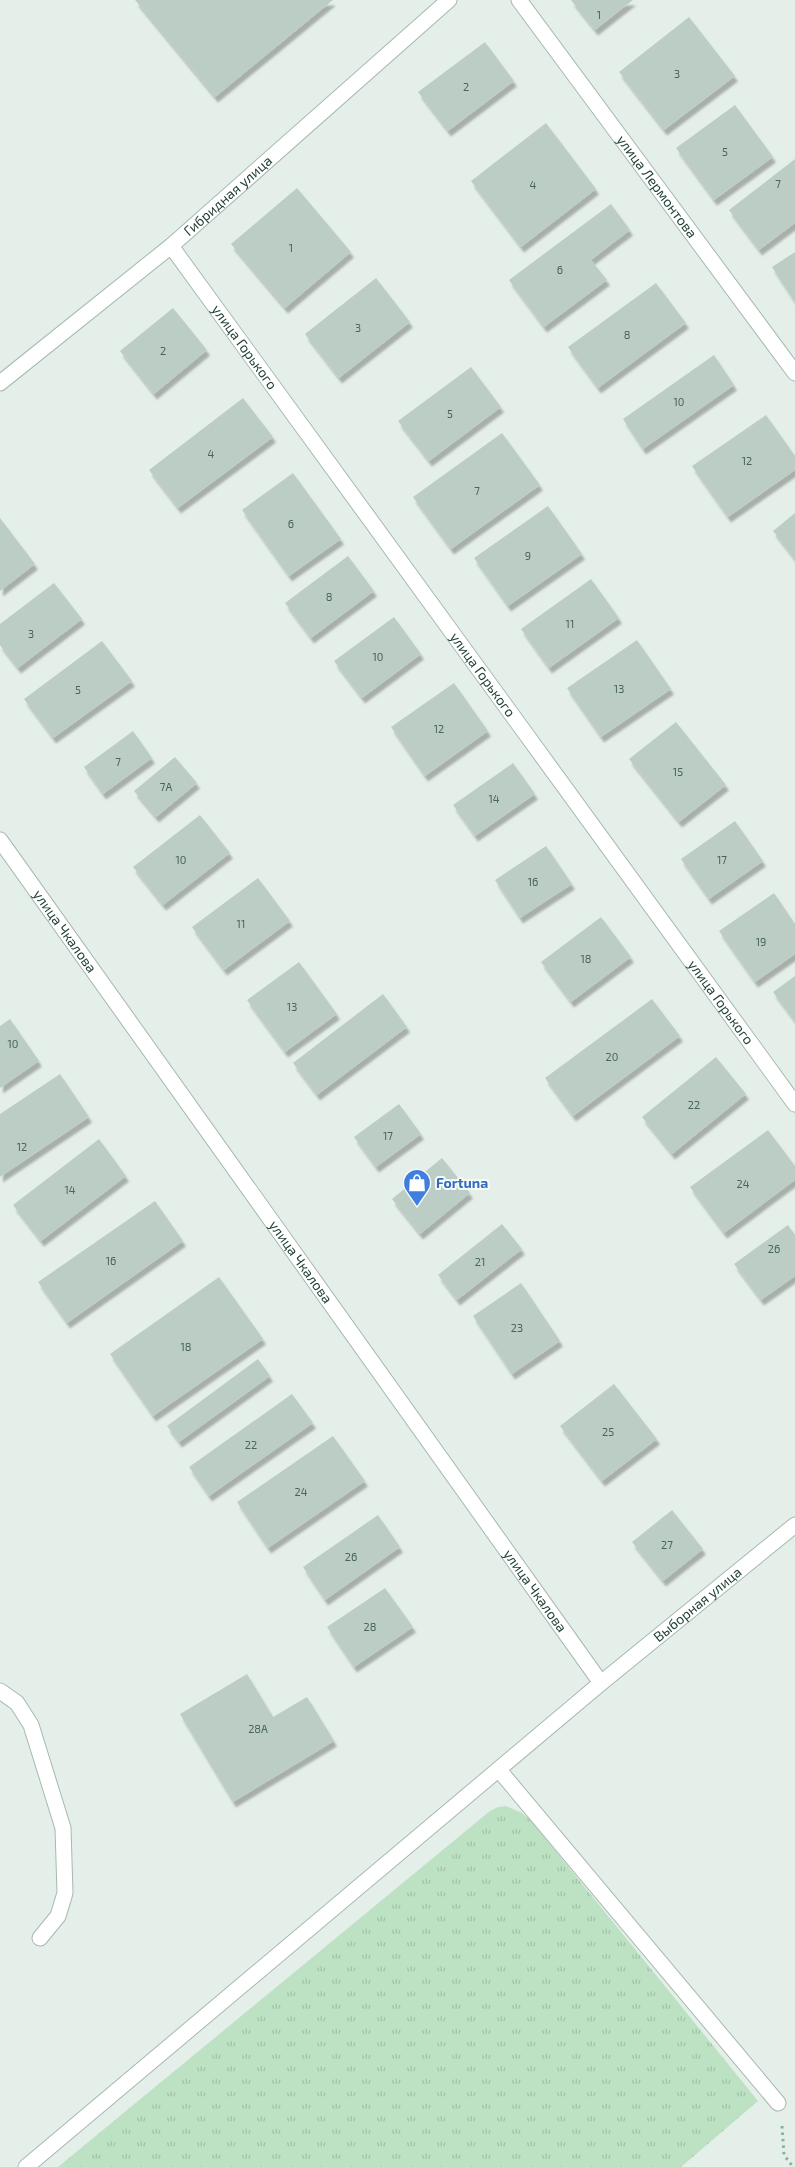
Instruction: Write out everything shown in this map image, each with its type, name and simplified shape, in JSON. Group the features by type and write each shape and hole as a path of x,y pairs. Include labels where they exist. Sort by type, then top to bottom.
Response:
{"street":[{"name":"Гибридная улица","path":"0,383 171,246 449,0"},
{"name":"улица Лермонтова","path":"519,0 795,373"},
{"name":"улица Горького","path":"171,246 795,1104"},
{"name":"улица Чкалова","path":"0,840 601,1683"},
{"name":"Выборная улица","path":"26,2167 601,1683 795,1526"},
{"path":"0,1691 17,1704 31,1725 63,1828 65,1893 58,1916 40,1938"},
{"path":"499,1770 778,2103"}],"path":[{"path":"778,2103 784,2155 793,2167"}],"green space":[{"path":"506,1806 522,1813 532,1822 758,2101 681,2167 58,2167 490,1811"}],"building":[{"path":"135,0 333,0 215,97"},
{"path":"571,0 633,0 595,30"},
{"path":"689,17 735,76 664,130 619,72"},
{"path":"485,42 514,81 448,131 418,92"},
{"path":"735,105 773,157 714,200 676,148"},
{"path":"546,123 596,189 521,247 471,181"},
{"path":"795,159 795,223 759,250 729,210"},
{"path":"297,188 351,252 285,308 231,244"},
{"path":"611,204 630,230 591,260 607,280 544,327 509,280"},
{"path":"795,252 795,302 772,267"},
{"path":"376,278 410,322 339,378 305,334"},
{"path":"656,283 686,323 598,388 568,347"},
{"path":"173,308 207,350 154,394 120,351"},
{"path":"714,355 734,385 643,449 623,419"},
{"path":"471,367 501,407 429,461 398,421"},
{"path":"243,398 273,437 178,508 149,470"},
{"path":"766,415 795,456 795,470 728,517 692,466"},
{"path":"502,433 540,485 451,549 413,497"},
{"path":"293,473 341,539 289,576 242,510"},
{"path":"548,506 582,554 508,606 474,558"},
{"path":"795,513 795,559 773,531"},
{"path":"0,518 35,564 0,591"},
{"path":"348,556 374,591 311,638 285,603"},
{"path":"591,579 619,618 549,668 521,629"},
{"path":"54,583 82,619 18,668 0,645 0,624"},
{"path":"394,617 421,654 362,698 334,661"},
{"path":"637,640 671,689 601,737 567,688"},
{"path":"102,641 132,681 53,738 24,699"},
{"path":"454,683 488,731 425,776 391,727"},
{"path":"676,722 726,785 679,822 629,759"},
{"path":"133,731 152,758 103,794 84,767"},
{"path":"175,757 197,783 156,817 134,791"},
{"path":"513,763 535,794 475,836 453,805"},
{"path":"200,815 230,853 163,905 133,867"},
{"path":"735,821 763,861 709,899 681,859"},
{"path":"546,846 572,884 520,918 495,880"},
{"path":"258,878 290,921 224,970 192,927"},
{"path":"774,893 795,924 795,954 755,982 719,931"},
{"path":"601,917 631,957 571,1002 541,962"},
{"path":"299,962 337,1014 285,1052 247,1000"},
{"path":"795,976 795,1021 773,992"},
{"path":"383,994 407,1027 317,1095 293,1063"},
{"path":"652,999 680,1036 573,1116 545,1078"},
{"path":"10,1019 39,1061 0,1088 0,1026"},
{"path":"716,1057 746,1094 672,1154 642,1117"},
{"path":"60,1074 89,1117 0,1177 0,1114"},
{"path":"399,1104 421,1134 376,1167 354,1137"},
{"path":"768,1130 795,1166 795,1180 724,1233 690,1187"},
{"path":"99,1139 126,1176 41,1241 13,1205"},
{"path":"442,1158 470,1193 420,1234 392,1199"},
{"path":"155,1201 183,1241 67,1323 38,1282"},
{"path":"502,1224 522,1249 457,1300 438,1275"},
{"path":"788,1225 795,1235 795,1276 761,1300 734,1264"},
{"path":"219,1277 263,1339 153,1416 110,1354"},
{"path":"521,1283 560,1341 512,1374 473,1316"},
{"path":"258,1359 270,1376 179,1442 167,1426"},
{"path":"614,1384 657,1439 602,1481 560,1426"},
{"path":"292,1394 313,1423 209,1496 189,1467"},
{"path":"333,1436 365,1481 268,1548 237,1502"},
{"path":"672,1510 703,1549 663,1581 632,1542"},
{"path":"378,1515 400,1547 325,1600 303,1567"},
{"path":"385,1588 413,1627 354,1667 327,1627"},
{"path":"247,1674 273,1717 307,1697 334,1741 233,1802 180,1714"}],"place":[{"name":"Fortuna","path":"417,1207"}]}
